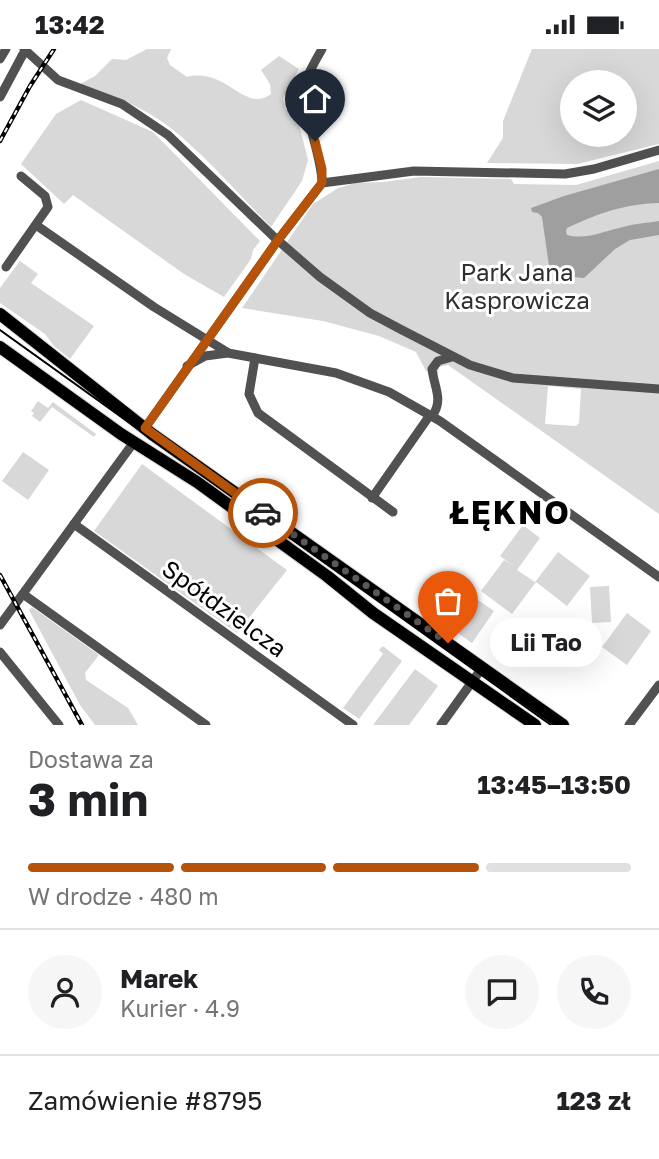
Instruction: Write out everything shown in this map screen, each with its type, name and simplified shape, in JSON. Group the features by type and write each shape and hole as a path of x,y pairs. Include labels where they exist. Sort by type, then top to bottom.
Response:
{"main road":[{"path":"0,314 145,428 563,725"},
{"path":"0,347 134,442 197,482 472,683 535,725"},
{"path":"134,442 145,428"}],"street":[{"path":"0,59 6,49"},
{"path":"145,428 278,240 322,183 322,169 304,94 307,77 322,49"},
{"path":"0,97 24,51 58,80 122,104 169,135 320,277 370,313 478,368 513,378 659,389"},
{"path":"322,183 414,171 565,174 594,169 659,150"},
{"path":"6,267 47,211 48,201 21,176"},
{"path":"36,225 154,307 232,353 356,379 389,392 431,415 659,577"},
{"path":"187,366 205,356 232,353"},
{"path":"372,498 438,409 439,397 432,369 438,361 454,357"},
{"path":"255,358 249,392 255,410 267,422 393,512"},
{"path":"0,625 134,442"},
{"name":"Spółdzielcza","path":"74,524 353,725"},
{"path":"23,594 205,725"},
{"path":"0,652 59,725"},
{"path":"441,725 482,668"},
{"path":"629,725 659,685"}],"green space":[{"path":"147,49 171,49 167,58 170,65 187,77 213,78 252,98 261,99 271,94 270,84 261,70 279,56 299,69 283,98 286,110 296,112 308,160 302,181 271,227 173,130 139,108 80,84 95,76 112,59 126,60"},
{"path":"532,49 659,49 659,144 577,164 487,163 503,138 503,121"},
{"path":"81,100 153,132 260,241 253,250 251,259 224,297 184,274 73,195 64,204 21,164 56,114"},
{"name":"Park Jana Kasprowicza","path":"659,161 659,514 448,365 439,367 438,375 426,371 416,352 379,336 323,321 242,308 313,204 338,188 355,183 421,177 511,179 514,184 576,185","holes":["548,386 581,389 579,423 576,426 545,424"]},
{"path":"20,261 38,274 31,283 94,326 70,359 54,346 45,334 0,303 0,288"},
{"path":"38,401 48,408 53,402 96,434 94,437 52,407 40,422 32,416 34,413 31,411"},
{"path":"23,452 49,470 28,500 2,481"},
{"path":"142,464 287,570 237,633 94,531"},
{"path":"523,525 540,538 517,570 535,582 558,552 590,576 567,606 536,582 512,614 481,591 504,560 511,564 500,556"},
{"path":"447,579 494,611 472,643 425,610"},
{"path":"609,586 611,622 592,623 590,587"},
{"path":"32,607 99,655 85,673 86,680 128,708 138,725 95,725 80,705 29,610"},
{"path":"627,613 651,631 627,665 602,647"},
{"path":"383,646 402,661 359,719 343,708 383,654 379,650"},
{"path":"415,669 438,686 409,725 373,725"}],"shaded area":[{"path":"659,169 659,203 612,210 567,228 566,231 567,235 587,236 659,221 659,235 630,240 615,249 584,278 573,277 549,266 542,217 532,212 531,208"}],"tram line":[{"path":"0,330 551,725"}],"railway":[{"path":"0,141 54,49"},
{"path":"0,575 82,725"}],"way so far":[{"path":"263,513 448,643"}],"place":[{"name":"Lii Tao","path":"448,643"}],"district":[{"name":"ŁĘKNO","path":"510,513"}],"route":[{"path":"263,513 145,428 278,240 322,183 322,169 315,141"}]}
